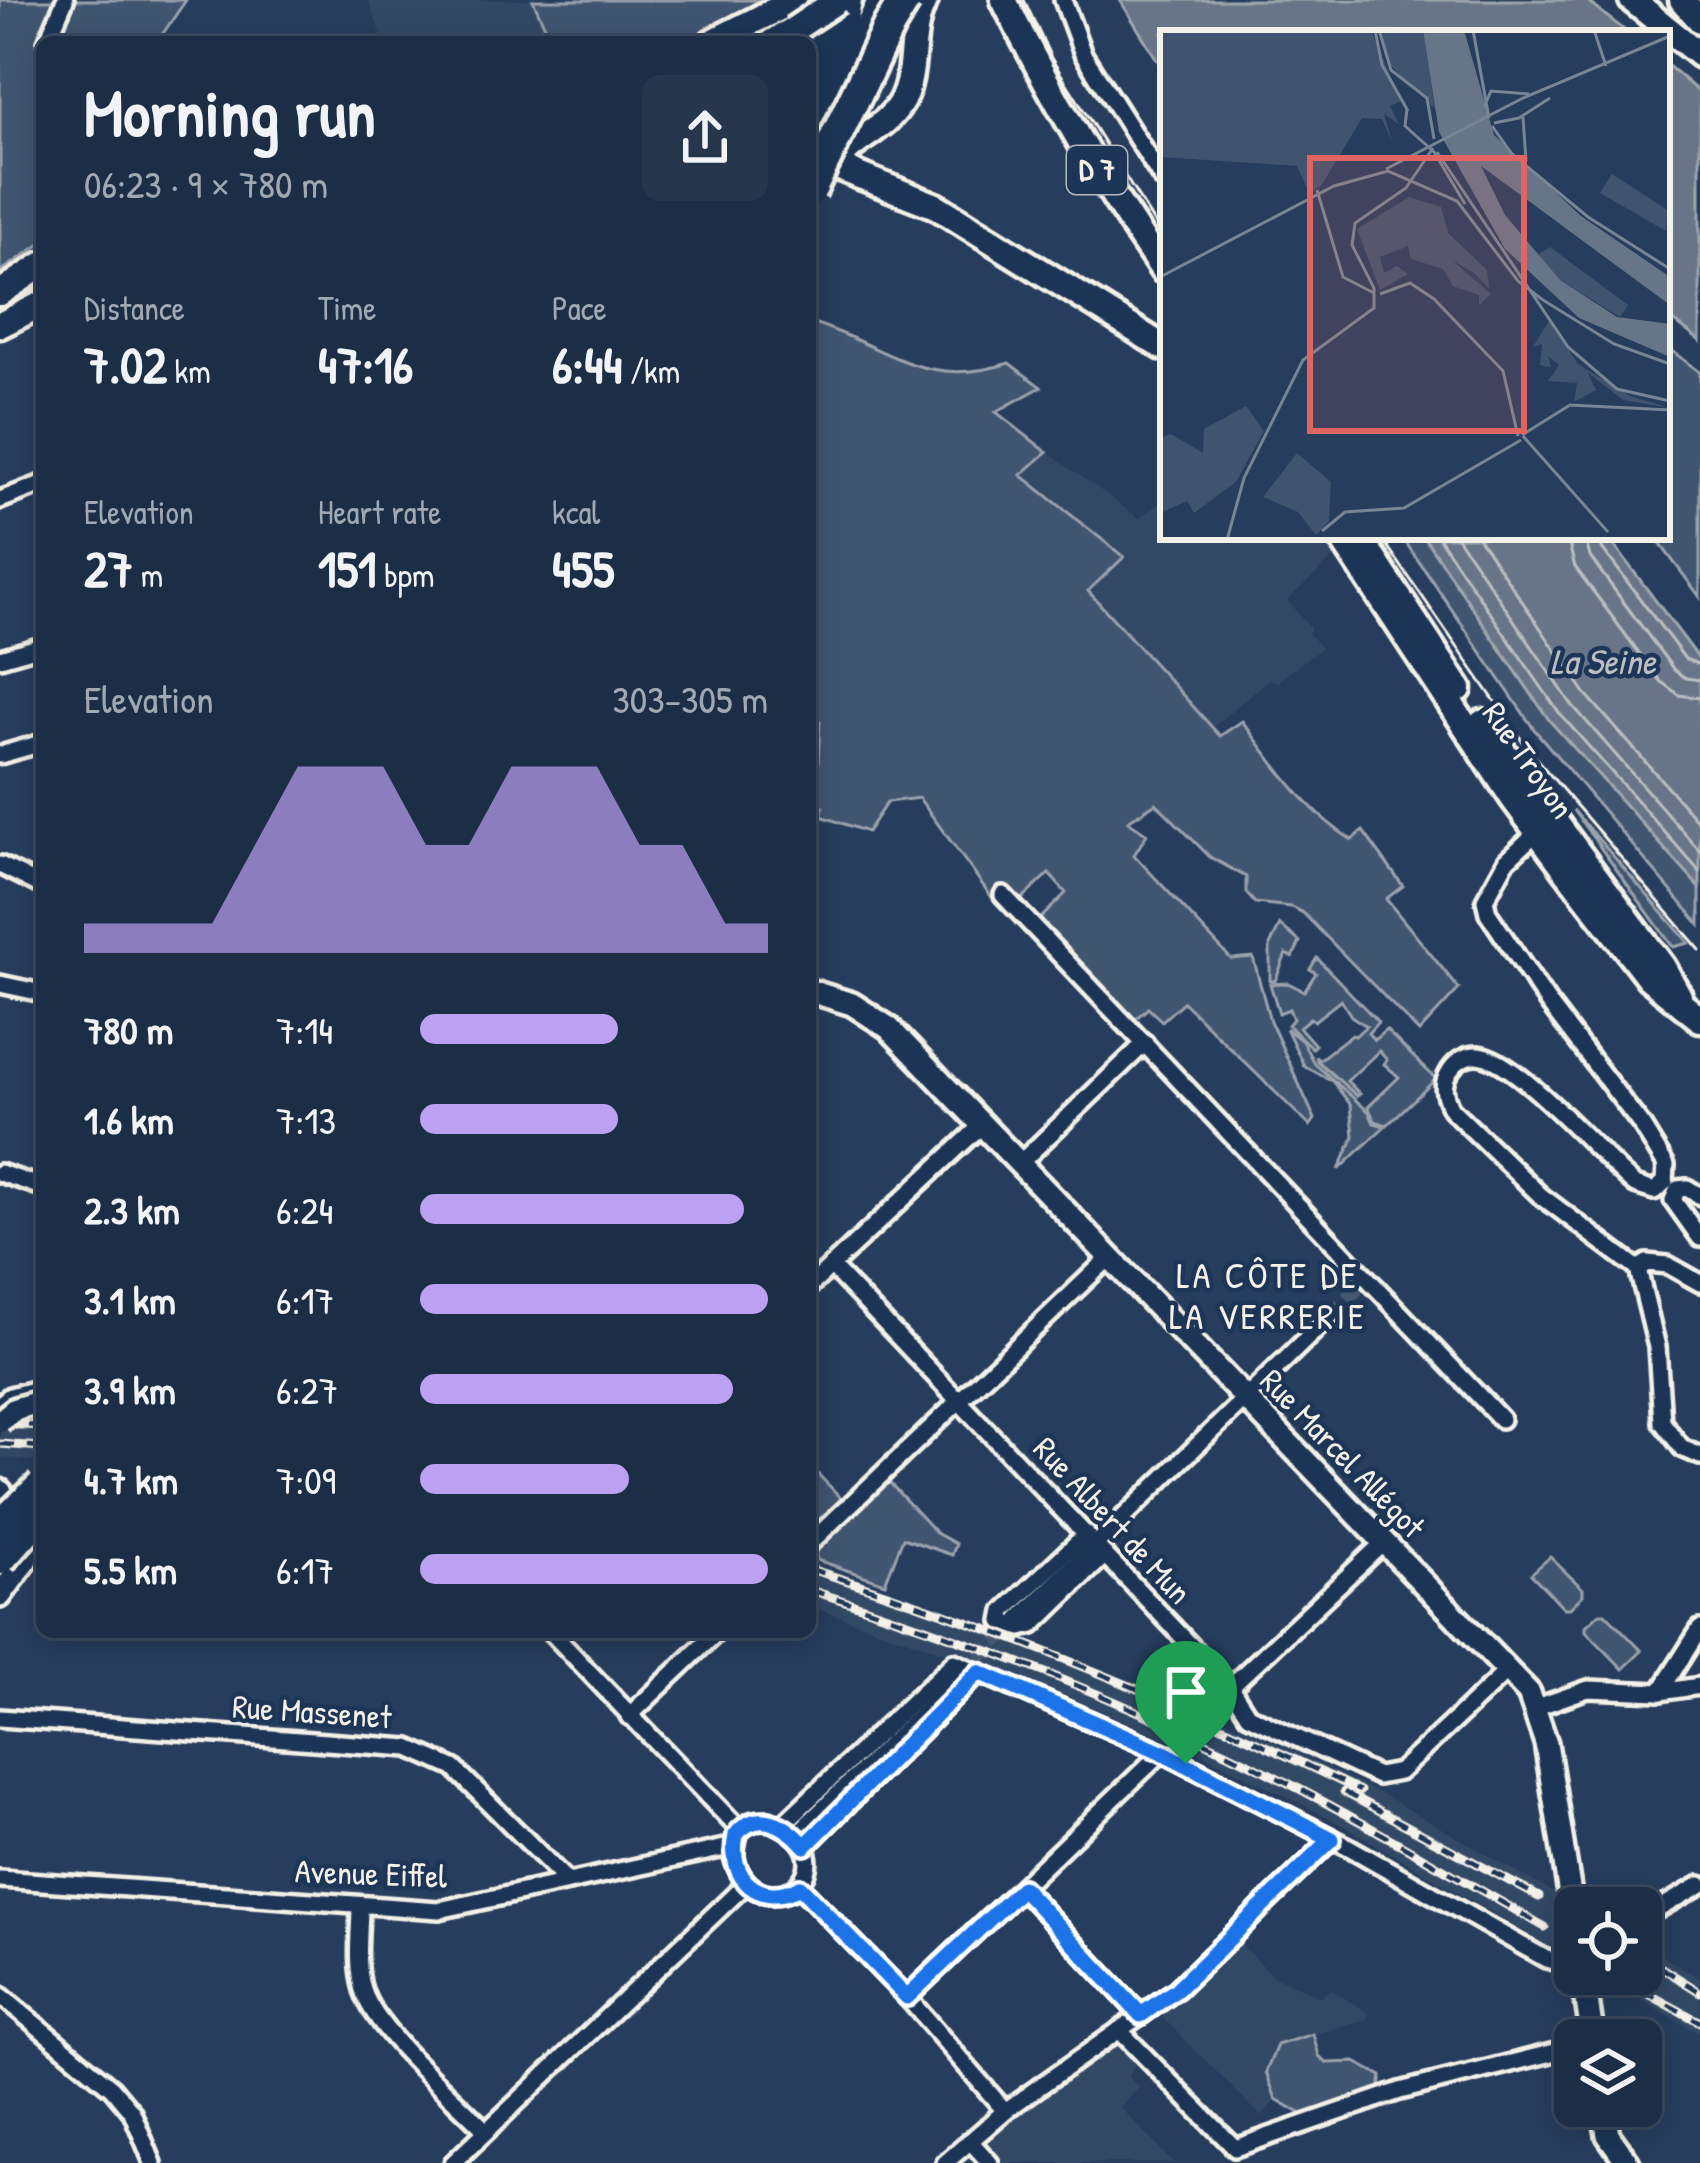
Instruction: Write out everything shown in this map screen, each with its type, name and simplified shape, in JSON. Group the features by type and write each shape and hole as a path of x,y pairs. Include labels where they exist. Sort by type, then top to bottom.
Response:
{"highway":[{"path":"816,88 842,25 842,0"},
{"path":"816,144 884,0"},
{"path":"816,178 905,0"},
{"path":"2,1505 36,1489"},
{"path":"0,1559 36,1532"}],"main road":[{"path":"724,36 796,0"},
{"path":"816,48 825,0"},
{"path":"781,36 842,0"},
{"path":"860,176 847,170 842,160 850,147 889,118 908,83 916,23 925,0"},
{"name":"D 7","path":"1004,0 1037,67 1160,266"},
{"path":"1632,0 1700,51"},
{"path":"1659,0 1700,51"},
{"path":"1682,0 1700,20"},
{"path":"816,153 867,136"},
{"path":"816,157 936,206 1160,344"},
{"path":"0,293 36,269"},
{"path":"0,325 36,307"},
{"name":"Rue Troyon","path":"1343,540 1545,826 1663,967 1692,1011"},
{"name":"Rue Troyon","path":"1361,540 1545,826"},
{"name":"Rue Marcel Allégot","path":"816,994 863,1009 889,1028 1508,1670 1537,1707"},
{"path":"4,1417 36,1404"},
{"path":"0,1596 36,1537"},
{"path":"1537,1707 1569,1887"},
{"path":"1610,2127 1628,2163"},
{"path":"1613,2127 1646,2163"}],"street":[{"path":"50,36 65,0"},
{"path":"1063,0 1083,54 1160,175"},
{"path":"0,500 36,486"},
{"path":"0,658 36,648"},
{"path":"0,755 36,745"},
{"path":"1545,826 1507,860 1488,889 1488,913 1652,1142 1666,1165 1665,1182 1654,1191 1636,1185 1521,1079 1489,1057 1472,1054 1461,1060 1446,1076 1444,1095 1451,1109 1540,1195 1638,1269 1657,1347 1662,1422 1682,1448 1700,1456"},
{"path":"0,865 36,883"},
{"path":"1003,895 1501,1419"},
{"path":"0,984 36,992"},
{"path":"1019,1163 1145,1043"},
{"path":"816,1280 985,1123"},
{"path":"0,1173 36,1185"},
{"path":"1700,1196 1687,1188 1678,1189 1673,1200 1700,1238"},
{"path":"816,1537 1110,1257"},
{"path":"1638,1269 1647,1263 1668,1265 1700,1283"},
{"name":"Rue Albert de Mun","path":"831,1266 1230,1687 1248,1715 1378,1776 1399,1772 1508,1670"},
{"path":"1020,1618 1331,1315"},
{"path":"4,1417 1,1402 36,1390"},
{"path":"1230,1687 1384,1542"},
{"path":"1096,1544 1033,1625 1022,1628 1002,1621 1004,1611 1096,1544"},
{"path":"1660,1692 1700,1629"},
{"path":"557,1638 736,1838 738,1871 747,1883 762,1893 784,1896 800,1887 807,1876 794,1835"},
{"path":"629,1715 711,1638"},
{"path":"965,1669 1162,1752 1554,1961"},
{"path":"794,1835 965,1669"},
{"path":"794,1835 965,1669"},
{"path":"1537,1707 1588,1689 1660,1692 1700,1686"},
{"name":"Rue Massenet","path":"0,1718 409,1748 454,1768 568,1882"},
{"path":"907,1997 1162,1752"},
{"path":"736,1838 753,1821 794,1835"},
{"name":"Avenue Eiffel","path":"0,1880 455,1909 736,1838"},
{"path":"945,2163 1005,2111 1176,1990 1332,1839"},
{"path":"453,2163 747,1883"},
{"path":"1662,1907 1700,1885"},
{"path":"800,1887 907,1997 1005,2111"},
{"path":"1022,1888 1141,2015"},
{"path":"360,1905 360,1976 363,1994 376,2018 486,2131"},
{"path":"0,1995 112,2087 132,2111 153,2163"},
{"path":"1119,2030 1235,2148 1400,2091 1554,2052"},
{"path":"1607,2127 1612,2163"},
{"path":"970,2141 990,2163"}],"shaded area":[{"path":"0,0 186,0 161,36 36,36 36,247 0,272"},
{"path":"368,0 774,0 698,36 382,36"},
{"path":"533,0 774,0 698,36 549,36"},
{"path":"816,324 928,368 952,372 1009,363 1041,387 996,412 1047,452 1021,475 1124,557 1088,591 1220,736 1242,721 1305,801 1352,840 1363,831 1403,886 1386,899 1459,989 1419,1032 1303,913 1255,903 1246,893 1246,877 1210,857 1156,803 1128,821 1147,834 1134,855 1231,959 1253,957 1270,1021 1315,1119 1310,1126 1183,1002 1162,1021 1148,1008 1134,1020 1039,920 1066,893 1049,874 1014,906 1002,893 993,899 919,798 887,802 867,832 821,816 823,807 816,806 820,721 816,721"},
{"path":"1670,349 1700,372 1700,597 1657,540 1670,540"},
{"path":"1047,452 1139,518 1160,503 1160,540 1326,540 1335,557 1287,600 1321,648 1277,682 1269,679 1194,743 1050,589 1020,474"},
{"path":"1404,540 1426,540 1550,721 1700,888 1700,925 1534,729"},
{"path":"1573,810 1689,943 1673,947"},
{"path":"1280,925 1300,942 1293,957 1286,954 1275,981 1270,981 1270,945"},
{"path":"1317,958 1378,1022 1368,1033 1374,1040 1386,1030 1436,1079 1387,1125 1375,1121 1368,1107 1399,1077 1384,1064 1387,1060 1379,1051 1347,1081 1360,1094 1357,1096 1317,1061 1315,1056 1319,1060 1366,1026 1351,1016 1341,1000 1299,1027 1315,1045 1312,1048 1288,1025 1293,1019 1289,1009 1279,1013 1270,984 1288,983 1304,991 1316,973 1310,969"},
{"path":"1286,1028 1302,1041 1314,1063 1369,1112 1374,1123 1385,1126 1339,1170 1354,1136 1351,1105 1332,1081 1304,1066"},
{"path":"0,1409 36,1410 36,1462 0,1457"},
{"path":"816,1472 844,1501 816,1527"},
{"path":"888,1481 936,1533 956,1544 952,1555 903,1538 885,1583 817,1560 816,1549"},
{"path":"1550,1557 1583,1589 1570,1608 1564,1608 1531,1574"},
{"path":"816,1564 1195,1705 1389,1798 1554,1893 1554,1949 1348,1828 1205,1755 1044,1687 816,1608"},
{"path":"1600,1613 1642,1651 1623,1669 1586,1631"},
{"path":"1239,1942 1271,1975 1321,1997 1330,1989 1369,2013 1367,2019 1277,2045 1267,2072 1276,2099 1262,2117 1157,2012"},
{"path":"1662,1955 1700,1978 1700,2034 1632,1995 1662,1995"},
{"path":"1313,2034 1319,2056 1327,2063 1355,2062 1382,2076 1379,2092 1307,2117 1276,2099 1266,2072 1277,2045"},
{"path":"1119,2038 1139,2060 1128,2076 1139,2088 1120,2107 1173,2163 1004,2163 992,2145 985,2150 979,2143 1079,2063"}],"water":[{"path":"1120,0 1586,0 1624,30 1160,30 1160,64"},
{"path":"1670,68 1700,93 1700,341 1670,318"},
{"name":"La Seine","path":"1426,540 1610,540 1700,660 1700,888 1550,721"}],"tunnel":[{"path":"1331,1315 1361,1284"},
{"path":"962,1674 1020,1618"}],"tram line":[{"path":"1024,0 1051,58 1160,232"},
{"path":"1383,540 1528,749 1700,950"}],"railway":[{"path":"0,1424 36,1426"},
{"path":"0,1444 36,1447"},
{"path":"816,1571 1090,1669 1360,1791"},
{"path":"816,1592 1012,1660 1161,1722 1337,1809 1545,1927"},
{"path":"1344,1792 1539,1897"},
{"path":"1662,1968 1700,1992"},
{"path":"1650,1995 1700,2022"}],"district":[{"name":"LA CÔTE DE LA VERRERIE","path":"1268,1296"}],"route":[{"path":"979,1672 1186,1764 1332,1839 1176,1990 1141,2015 1022,1888 907,1997 800,1887 784,1896 762,1893 747,1883 734,1858 739,1829 753,1821 782,1825 805,1846 979,1672"}]}
